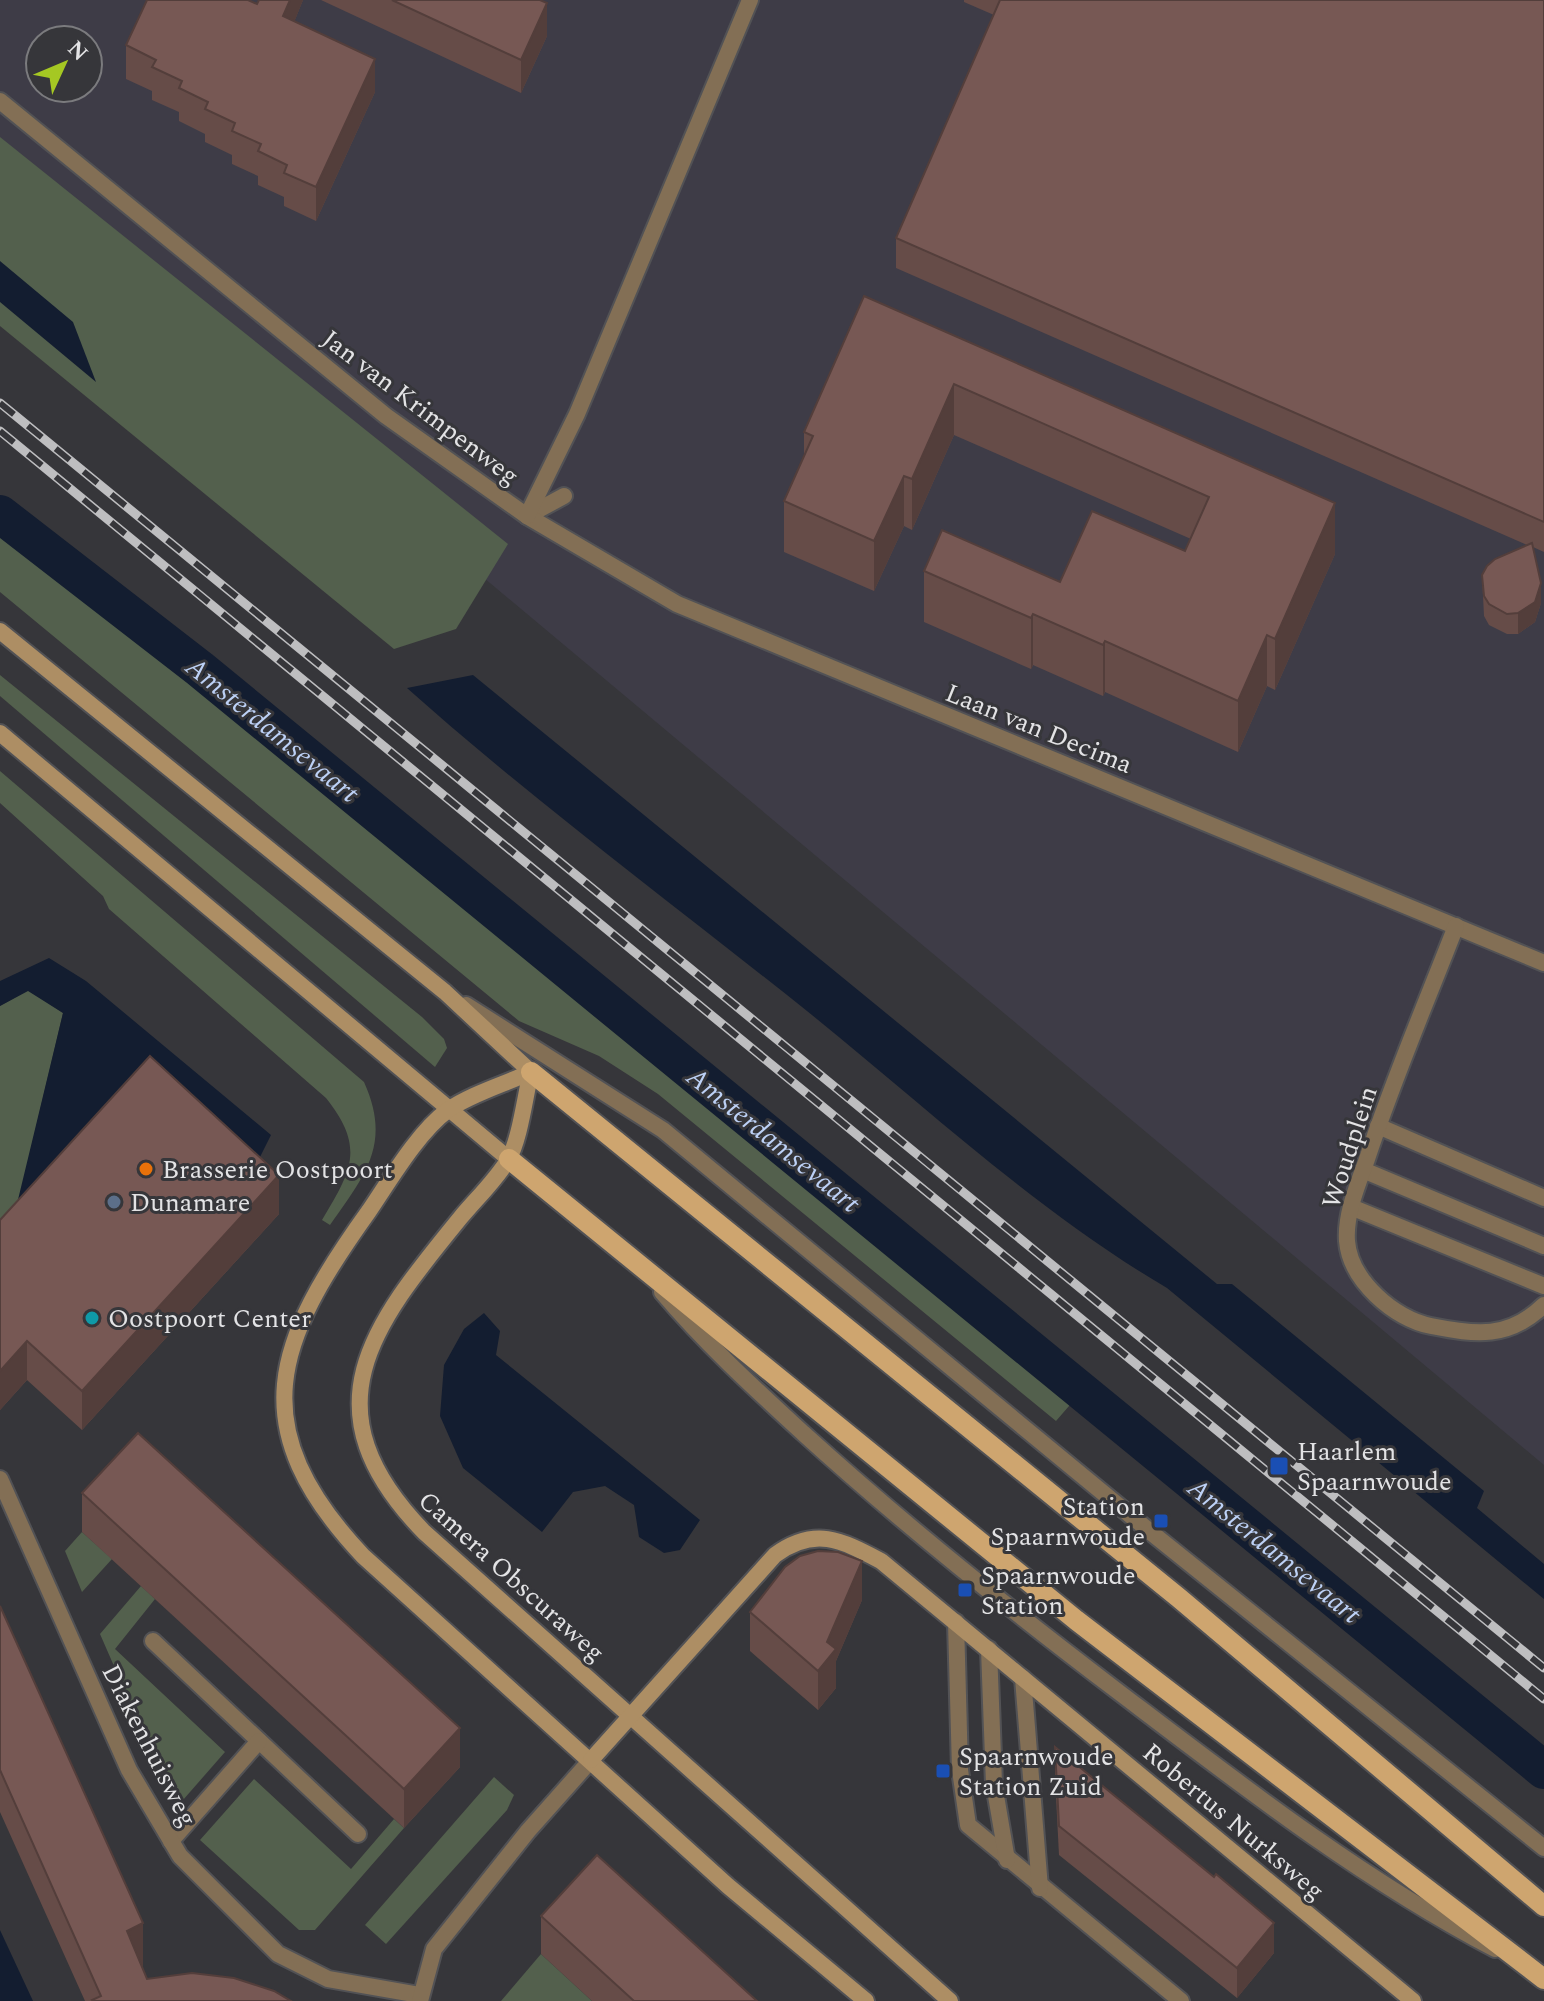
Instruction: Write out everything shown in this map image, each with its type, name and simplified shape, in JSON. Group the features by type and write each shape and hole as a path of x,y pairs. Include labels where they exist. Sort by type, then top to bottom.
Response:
{"main road":[{"path":"0,631 445,992 531,1072 1179,1598 1544,1906"},
{"path":"0,733 448,1110 1076,1620 1538,1974"},
{"path":"531,1072 448,1110 414,1147 345,1243 305,1307 287,1365 284,1399 288,1437 313,1495 345,1537 728,1886 866,2001"},
{"name":"Camera Obscuraweg","path":"531,1072 509,1159 434,1251 383,1321 363,1368 360,1422 380,1476 406,1514 950,2001"},
{"name":"Robertus Nurksweg","path":"591,1760 775,1555 794,1541 826,1538 881,1561 989,1649 1394,1995 1413,2001"}],"street":[{"name":"Jan van Krimpenweg","path":"0,101 386,416 527,516 577,414 750,0"},
{"path":"527,516 564,496"},
{"name":"Laan van Decima","path":"527,516 677,604 1544,963"},
{"name":"Woudplein","path":"1456,926 1378,1126 1351,1207 1346,1238 1350,1264 1384,1302 1421,1324 1462,1332 1500,1333 1544,1305"},
{"path":"445,992 663,1130 1165,1544 1544,1848"},
{"path":"1378,1126 1544,1198"},
{"path":"1363,1170 1544,1246"},
{"path":"1351,1207 1544,1286"},
{"path":"632,1257 706,1343 871,1495 984,1589 1309,1833 1459,1930 1538,1974"},
{"name":"Diakenhuisweg","path":"0,1479 129,1770 180,1856 278,1954 328,1979 420,1998 434,1949 518,1843 591,1760"},
{"path":"956,1622 964,1810 968,1825 1040,1888 1181,2001"},
{"path":"153,1641 358,1834"},
{"path":"989,1649 994,1784 1007,1860"},
{"path":"1023,1678 1040,1888"},
{"path":"171,1841 259,1741"}],"shaded area":[{"path":"0,0 1544,0 1544,1465 196,337 0,177"}],"green space":[{"path":"0,137 508,544 456,629 394,649 0,326"},
{"path":"0,523 1076,1398 1056,1421 658,1094 599,1056 519,1021 0,592"},
{"path":"0,675 422,1017 444,1039 447,1048 435,1067 0,696"},
{"path":"0,771 364,1082 375,1123 371,1158 330,1225 322,1220 347,1173 350,1146 339,1116 326,1098 109,909 103,896 0,803"},
{"path":"28,990 63,1013 17,1208 0,1259 0,1006"},
{"path":"82,1532 112,1559 82,1592 65,1551"},
{"path":"141,1586 155,1599 115,1649 225,1752 176,1808 100,1634"},
{"path":"494,1777 514,1795 507,1810 386,1944 365,1925"},
{"path":"254,1779 351,1869 394,1819 404,1828 315,1930 299,1930 200,1840"},
{"path":"541,1954 592,2001 501,2001"}],"water":[{"path":"0,261 73,322 96,382 0,302"},
{"path":"473,675 1217,1284 1232,1284 1484,1491 1477,1508 1544,1564 1544,1599 1167,1288 1072,1226 1027,1192 807,1011 554,812 407,688"},
{"path":"49,958 86,981 271,1135 247,1183 16,1208 63,1013 28,991 0,1006 0,981"},
{"path":"484,1313 500,1331 496,1355 700,1520 680,1550 664,1553 639,1537 634,1505 605,1486 573,1492 542,1532 463,1468 440,1416 444,1365 464,1329"},
{"path":"0,1930 33,2001 0,2001"}],"building":[{"path":"147,0 248,0 257,4 259,0 290,0 283,16 375,59 316,187 284,173 287,165 258,151 261,144 232,131 235,123 205,109 208,102 179,88 182,81 152,67 156,60 126,45"},
{"path":"392,0 540,0 547,3 521,60"},
{"path":"1000,0 1544,0 1544,522 896,238"},
{"path":"864,296 1335,503 1275,639 1267,635 1238,701 1105,641 1103,645 1033,614 1031,618 924,571 942,530 1060,582 1092,511 1185,551 1209,497 954,384 912,479 904,476 874,541 784,501 813,436 804,432"},
{"path":"1532,543 1541,583 1535,602 1518,613 1507,614 1489,604 1484,596 1482,575 1495,559"},
{"name":"Oostpoort Center","path":"150,1056 279,1175 82,1391 27,1341 0,1371 0,1220"},
{"path":"138,1433 460,1728 404,1789 82,1493"},
{"path":"818,1551 838,1552 862,1561 827,1642 836,1649 818,1671 750,1612 785,1567 800,1556"},
{"path":"0,1606 143,1923 127,1931 147,1979 192,1973 234,1978 274,1991 291,2001 92,2000 101,1996 0,1770"},
{"path":"1055,1747 1274,1923 1237,1968 1059,1826"},
{"path":"597,1855 757,2001 634,2001 541,1916"}],"waterway":[{"name":"Amsterdamsevaart","path":"0,514 200,669 1544,1770"}],"railway":[{"path":"0,403 1544,1668"},
{"path":"0,431 1544,1699"}],"place":[{"name":"Brasserie Oostpoort","path":"146,1169"},
{"name":"Dunamare","path":"114,1202"},
{"name":"Oostpoort Center","path":"92,1318"},
{"name":"Haarlem Spaarnwoude","path":"1279,1466"},
{"name":"Station Spaarnwoude","path":"1161,1521"},
{"name":"Spaarnwoude Station","path":"965,1590"},
{"name":"Spaarnwoude Station Zuid","path":"943,1771"}]}
